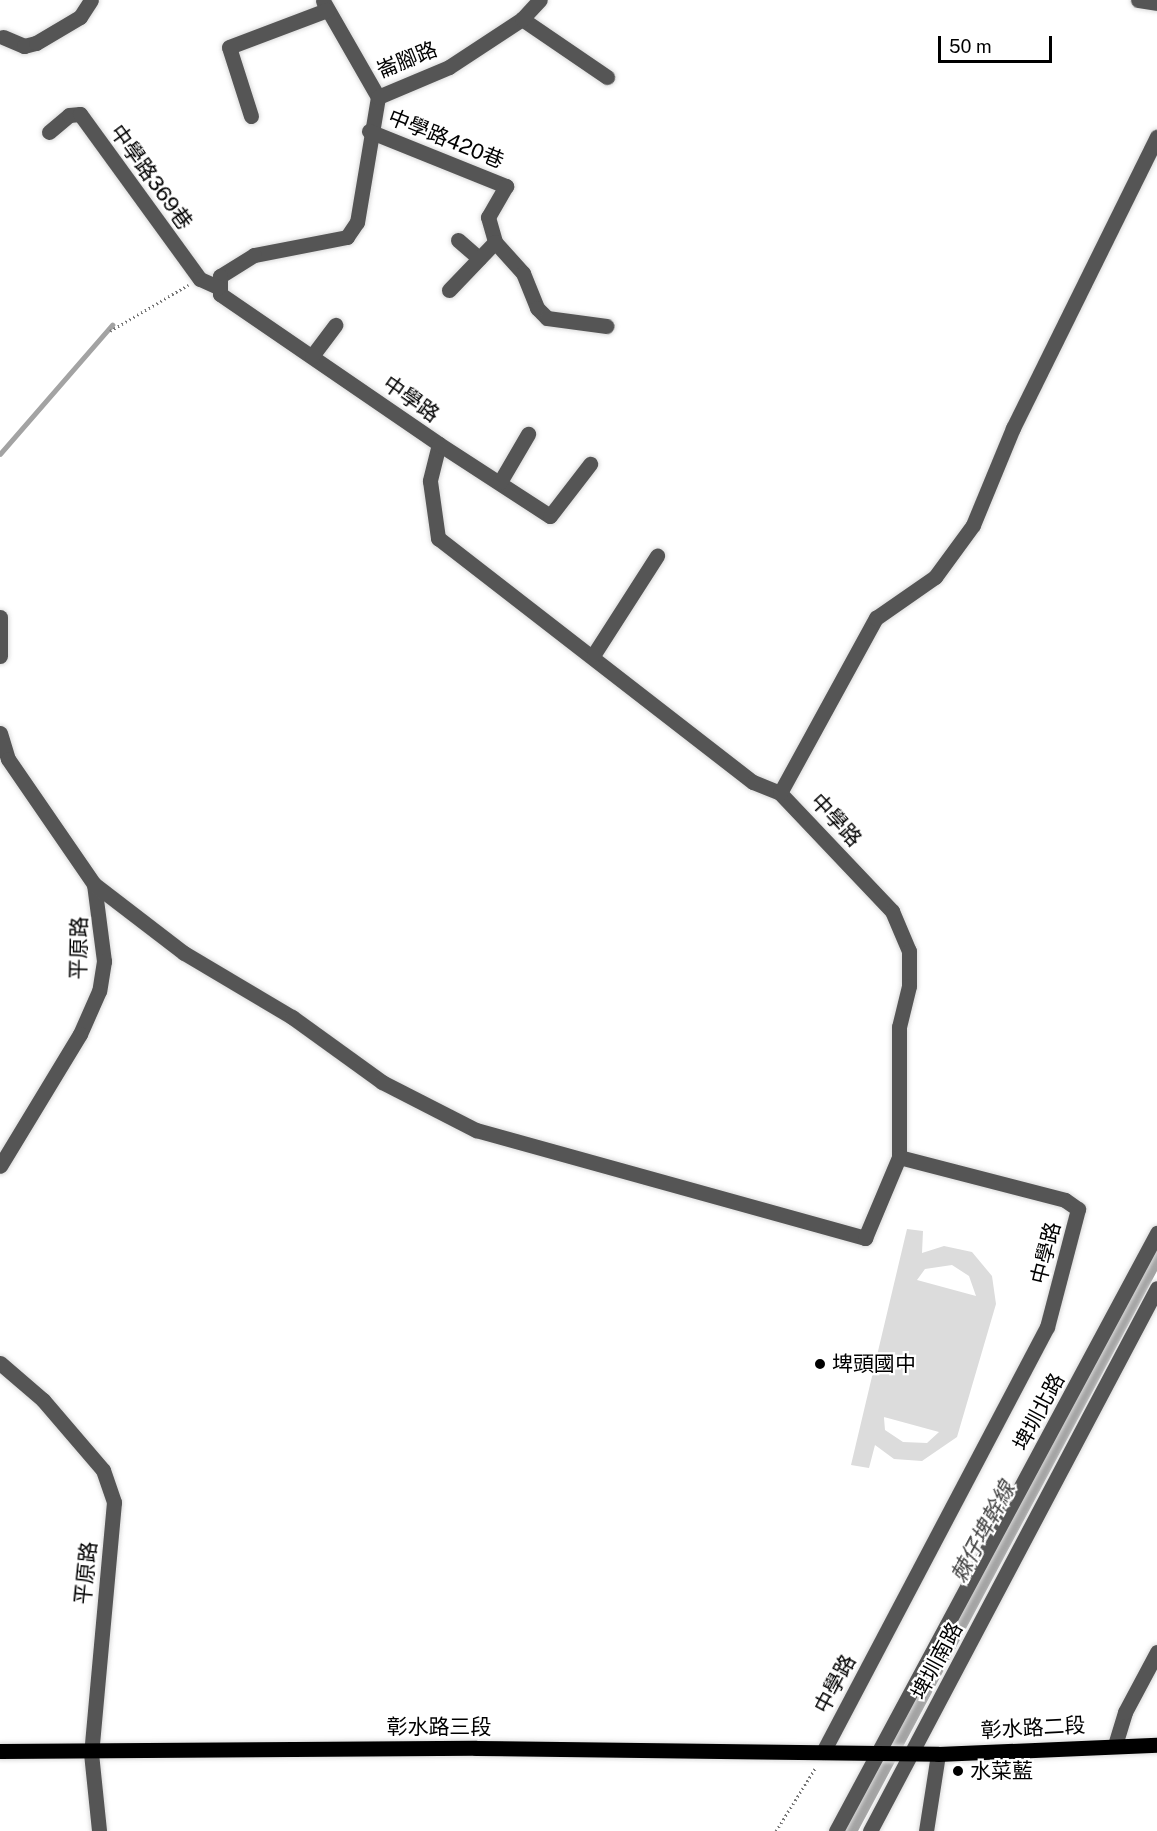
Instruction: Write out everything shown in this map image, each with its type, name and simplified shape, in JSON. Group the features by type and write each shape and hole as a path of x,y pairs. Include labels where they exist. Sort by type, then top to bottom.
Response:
{"main road":[{"name":"彰水路二段","path":"878,1752 938,1754 1157,1745"},
{"name":"彰水路三段","path":"0,1752 91,1754 476,1748 878,1752"}],"street":[{"path":"3,37 24,46 36,43 80,17 91,0"},
{"name":"崙腳路","path":"325,5 378,97 449,67 522,19 540,0"},
{"path":"1138,0 1157,3"},
{"path":"251,116 229,47 325,5"},
{"path":"522,19 607,77"},
{"path":"200,279 218,287 220,276 254,255 325,237 347,237 357,222 369,131 378,97"},
{"name":"中學路369巷","path":"49,132 69,115 80,114 200,279"},
{"name":"中學路420巷","path":"369,131 506,186 489,216 495,242"},
{"path":"780,793 876,618 935,578 973,525 1013,428 1157,137"},
{"path":"458,240 479,258"},
{"path":"449,290 495,242 509,254 537,308 548,318 606,326"},
{"name":"中學路","path":"218,287 312,356 439,444 430,481 438,538 470,567 594,654 753,782 780,793 892,911 909,951 909,986 899,1027 899,1157 1065,1200 1078,1209 1047,1327 822,1752"},
{"path":"312,356 335,325"},
{"path":"500,482 528,434"},
{"path":"439,444 550,516 590,464"},
{"path":"594,654 657,556"},
{"path":"0,617 0,656"},
{"name":"平原路","path":"0,733 8,759 94,884 104,961 99,992 80,1034 0,1166"},
{"path":"94,884 184,953 292,1017 382,1082 476,1130 865,1238 899,1157"},
{"name":"埤圳北路","path":"836,1831 1157,1233"},
{"name":"埤圳南路","path":"870,1831 1157,1288"},
{"name":"平原路","path":"0,1363 43,1400 103,1470 114,1502 91,1754 99,1831"},
{"path":"1115,1745 1125,1712 1157,1652"},
{"path":"926,1831 938,1754"}],"path":[{"path":"110,332 200,279"},
{"path":"776,1831 822,1752"}],"shaded area":[{"path":"907,1229 923,1231 922,1253 944,1246 972,1252 992,1276 996,1304 957,1437 922,1461 894,1459 875,1445 869,1468 851,1465","holes":["952,1265 969,1276 976,1296 917,1280 925,1269","884,1417 939,1432 927,1443 903,1442 885,1430"]}],"waterway":[{"path":"0,454 112,325"},
{"name":"棘仔埤幹線","path":"849,1831 1157,1254"}],"place":[{"name":"埤頭國中","path":"820,1364"},
{"name":"水菜藍","path":"958,1771"}]}
